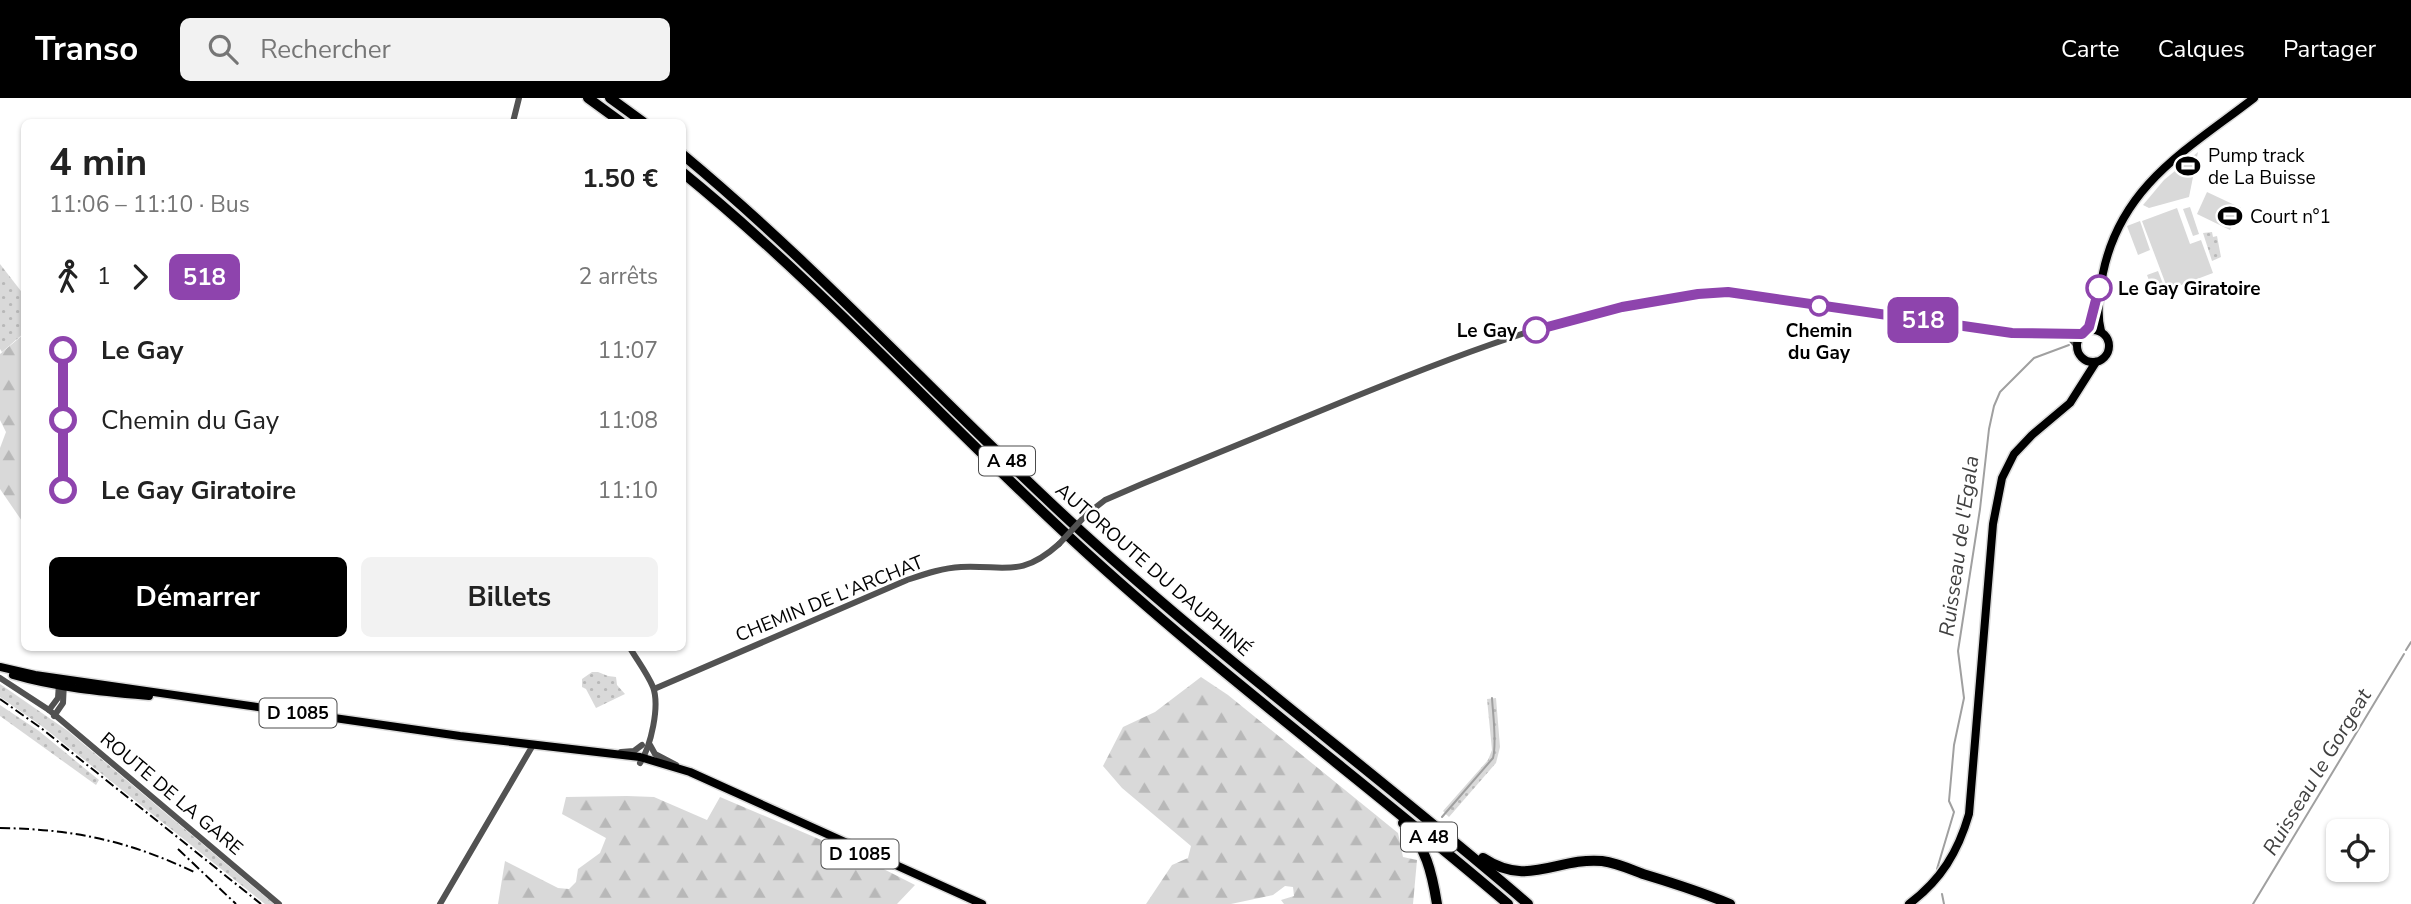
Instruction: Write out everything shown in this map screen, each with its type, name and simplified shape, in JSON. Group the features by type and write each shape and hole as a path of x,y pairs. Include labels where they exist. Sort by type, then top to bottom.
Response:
{"highway":[{"path":"588,98 617,119"},
{"path":"610,98 639,119"},
{"name":"AUTOROUTE DU DAUPHINÉ","path":"686,158 795,254 1013,467 1124,569 1528,904"},
{"name":"AUTOROUTE DU DAUPHINÉ","path":"686,175 778,255 1007,480 1093,559 1170,627 1508,904"},
{"path":"1349,772 1408,828 1419,842 1429,862 1437,904"},
{"path":"1442,830 1491,863 1508,871 1536,872 1581,862 1608,862 1730,904"}],"main road":[{"path":"2080,388 2083,376 2082,359 2077,346 2085,332 2112,240 2120,222 2136,197 2168,165 2254,98"},
{"path":"2082,359 2096,362 2104,359 2109,351 2108,339 2101,331 2098,314 2101,283"},
{"path":"2085,332 2101,331"},
{"path":"1909,904 1945,870 1960,844 1969,814 1993,524 2002,478 2022,444 2070,403 2096,362"},
{"name":"D 1085","path":"0,669 62,683 532,747 643,752 688,777 970,904"},
{"name":"D 1085","path":"532,747 643,752 982,904"}],"street":[{"path":"514,119 519,98"},
{"name":"CHEMIN DE L'ARCHAT","path":"654,689 908,580 964,567 1023,567 1041,559 1105,500 1438,362 1614,308 1698,294 1728,292 2012,333 2085,332"},
{"path":"2056,334 2068,337 2077,346"},
{"path":"632,651 654,689 653,720 643,752 655,754 690,772"},
{"name":"ROUTE DE LA GARE","path":"0,678 49,711 279,904"},
{"path":"49,711 58,698 62,683"},
{"path":"440,904 532,747"}],"green space":[{"name":"Pump track de La Buisse","path":"2198,152 2189,197 2149,208 2143,205 2164,180"},
{"path":"2207,192 2241,208 2230,230 2197,214"},
{"path":"2190,207 2199,234 2193,236 2183,209"},
{"path":"2177,208 2190,244 2201,240 2213,273 2168,290 2142,221"},
{"path":"2140,221 2150,250 2138,255 2127,226"},
{"path":"2212,232 2213,237 2217,236 2221,257 2212,261 2203,233"},
{"path":"0,264 21,291 21,336 2,352"},
{"path":"2158,271 2165,289 2154,293 2147,275"},
{"path":"21,336 21,520 0,489 0,448 6,432 0,420 0,354"},
{"path":"592,672 616,677 617,685 625,694 596,708 586,689 582,687 582,679"},
{"path":"1201,677 1228,695 1398,833 1403,857 1417,860 1413,904 1284,904 1281,900 1294,896 1293,887 1285,886 1273,895 1231,904 1146,904 1172,865 1188,858 1191,846 1122,788 1103,766 1123,727 1155,712"},
{"path":"0,684 68,731 274,904 265,904 43,727 0,697"},
{"path":"1496,698 1500,747 1496,763 1449,817 1443,811 1488,760 1492,750 1487,699"},
{"path":"0,705 39,731 99,780 96,785 0,716"},
{"path":"566,797 654,797 707,820 720,797 854,854 915,885 897,904 498,904 505,861 558,888 569,889 576,882 578,869 600,853 606,838 562,814"}],"waterway":[{"name":"Ruisseau de l'Egala","path":"1937,869 1954,812 1949,801 1954,745 1964,698 1958,651 1994,406 2000,392 2034,358 2069,345"},
{"name":"Ruisseau le Gorgeat","path":"2406,650 2411,642"},
{"name":"Ruisseau le Gorgeat","path":"2253,904 2404,654"},
{"path":"1442,817 1493,758 1495,737 1492,698"},
{"name":"Ruisseau de l'Egala","path":"1942,894 1944,904"}],"railway":[{"path":"0,699 41,728 261,904"},
{"path":"0,828 52,831 101,839 148,853 196,873"},
{"path":"178,849 236,904"}],"bus line":[{"name":"518","path":"1536,330 1622,307 1698,294 1728,292 2012,333 2082,334 2088,330 2092,320 2092,309 2099,288"}],"place":[{"name":"Pump track de La Buisse","path":"2188,166"},
{"name":"Court n°1","path":"2230,216"},
{"name":"Le Gay Giratoire","path":"2099,288"},
{"name":"Chemin du Gay","path":"1819,306"},
{"name":"Le Gay","path":"1536,330"}]}
